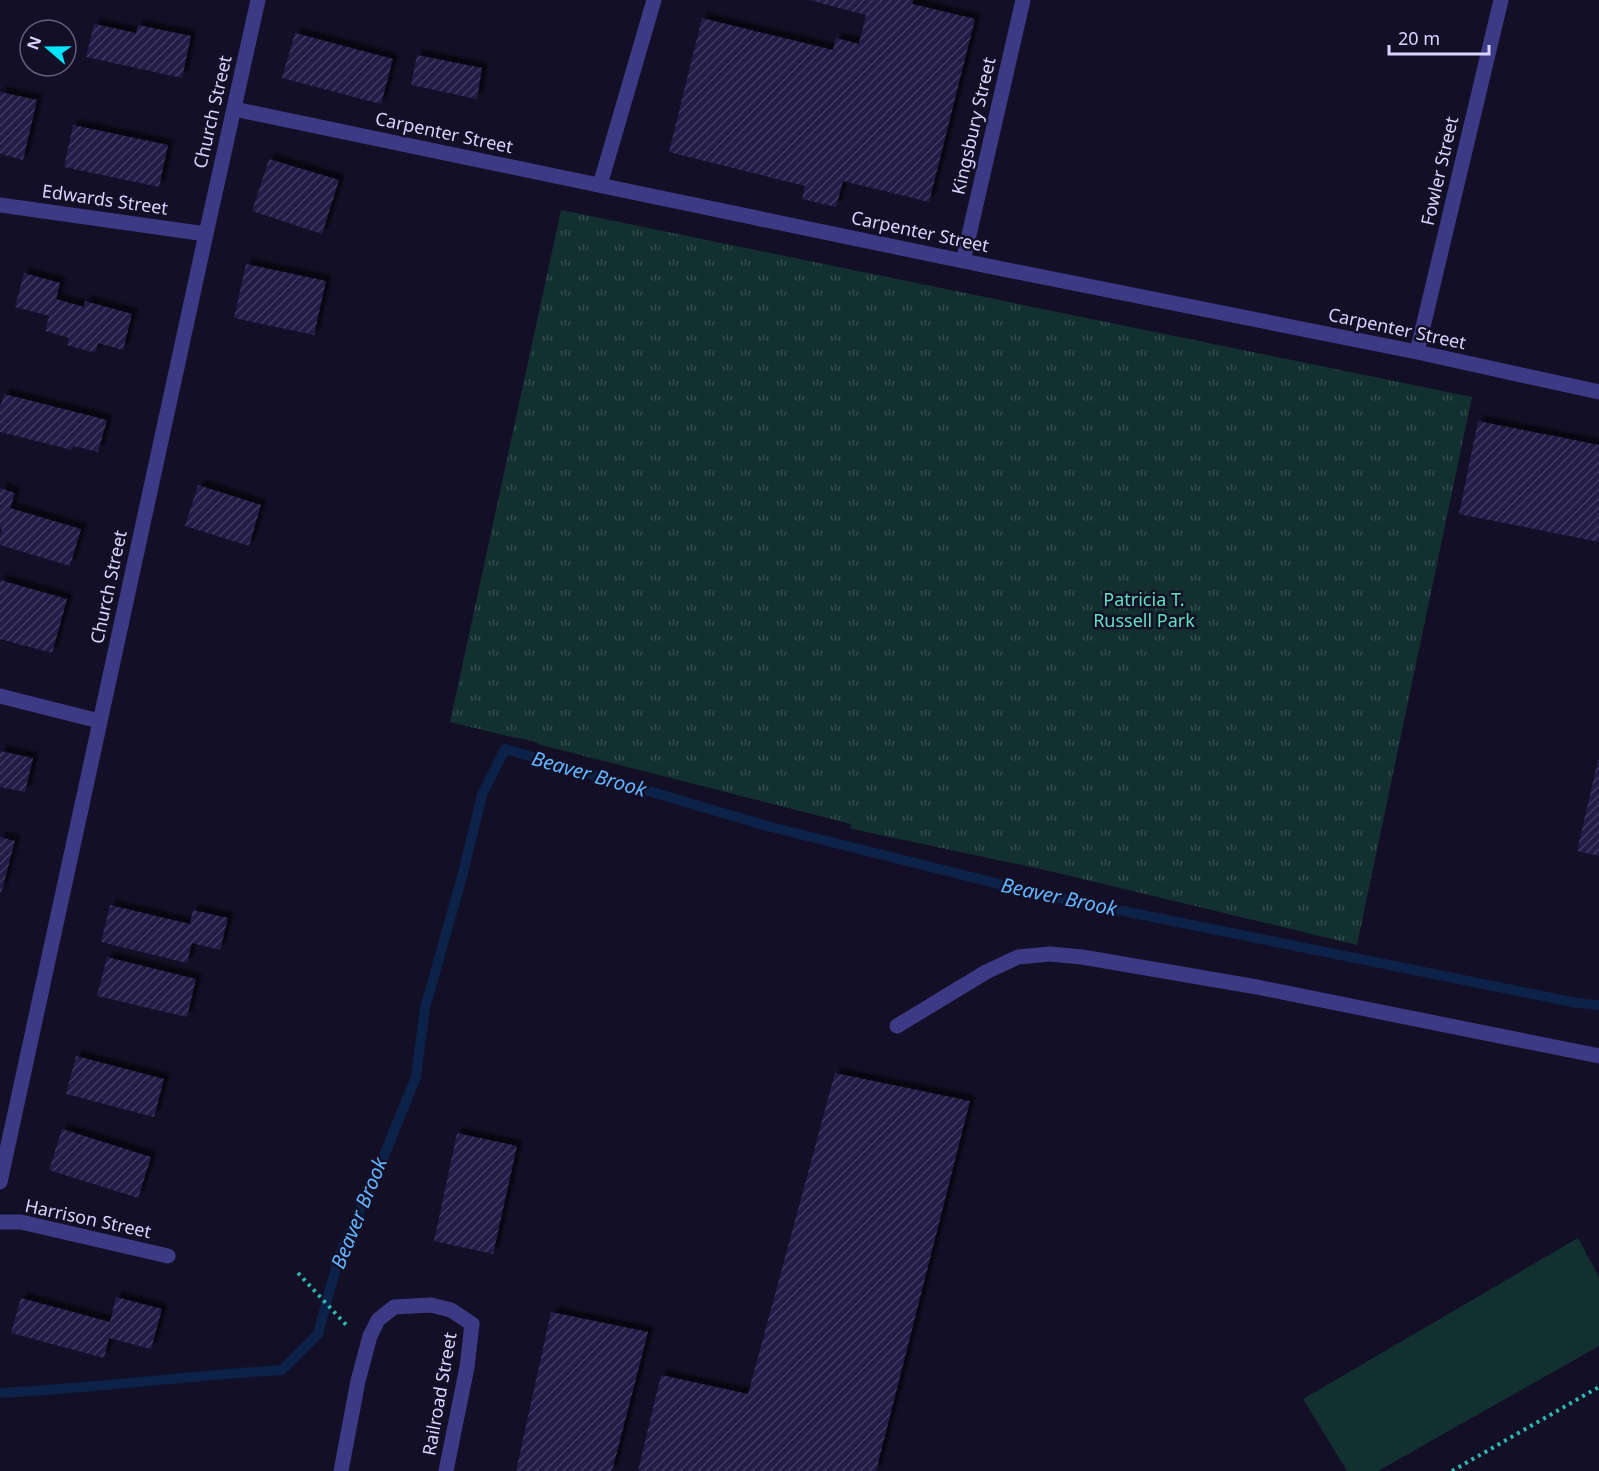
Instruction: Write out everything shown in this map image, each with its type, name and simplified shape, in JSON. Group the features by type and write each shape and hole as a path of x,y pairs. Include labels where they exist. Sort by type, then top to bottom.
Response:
{"street":[{"name":"Church Street","path":"0,1182 258,0"},
{"path":"600,185 654,0"},
{"name":"Kingsbury Street","path":"963,261 1023,0"},
{"name":"Fowler Street","path":"1417,352 1501,0"},
{"name":"Carpenter Street","path":"234,109 963,261 1417,352 1599,392"},
{"name":"Edwards Street","path":"0,205 206,234"},
{"path":"0,696 99,721"},
{"path":"897,1026 986,972 1018,957 1050,954 1082,957 1257,987 1599,1056"},
{"name":"Harrison Street","path":"0,1222 21,1222 168,1256"},
{"name":"Railroad Street","path":"341,1471 358,1381 370,1336 378,1320 394,1307 411,1305 431,1305 451,1310 472,1324 468,1367 446,1471"}],"path":[{"path":"298,1273 343,1322"},
{"path":"1452,1471 1599,1387"}],"green space":[{"name":"Patricia T. Russell Park","path":"561,210 1472,397 1357,945 1045,870 857,830 850,828 851,824 541,745 533,741 450,722"},
{"path":"1578,1238 1599,1277 1599,1346 1378,1471 1347,1471 1303,1399"}],"building":[{"path":"809,0 913,0 912,4 975,19 929,202 843,181 836,207 802,199 805,186 669,152 702,18 833,50 836,38 859,44 866,15"},
{"path":"94,24 136,33 138,25 191,36 182,78 86,57"},
{"path":"295,33 393,59 381,104 282,78"},
{"path":"417,55 482,68 477,99 411,85"},
{"path":"0,92 37,100 23,160 0,154"},
{"path":"73,125 168,145 159,187 64,167"},
{"path":"269,159 339,180 322,234 252,211"},
{"path":"246,264 326,281 314,335 234,318"},
{"path":"24,273 60,283 56,299 84,307 85,301 132,314 123,350 98,343 95,353 67,345 69,338 45,331 49,316 15,307"},
{"path":"4,394 107,420 98,452 73,446 72,450 0,432 0,407"},
{"path":"1478,421 1599,445 1599,542 1459,514"},
{"path":"198,485 261,505 249,546 185,526"},
{"path":"0,488 15,493 10,508 81,529 70,566 0,545 2,529 0,528"},
{"path":"0,580 67,599 52,653 0,639"},
{"path":"0,751 33,758 25,792 0,787"},
{"path":"1599,760 1599,856 1577,851"},
{"path":"0,837 15,841 1,893 0,893"},
{"path":"110,905 190,924 193,910 228,918 220,950 192,943 187,963 101,942"},
{"path":"107,957 196,979 187,1017 97,996"},
{"path":"76,1056 164,1079 154,1117 66,1094"},
{"path":"835,1073 970,1101 876,1471 638,1471 661,1375 748,1394"},
{"path":"62,1129 151,1157 138,1198 49,1170"},
{"path":"457,1133 517,1146 493,1254 434,1241"},
{"path":"116,1297 162,1309 151,1349 109,1338 104,1358 11,1333 21,1298 110,1322"},
{"path":"551,1312 648,1332 612,1471 516,1471"}],"waterway":[{"name":"Beaver Brook","path":"0,1393 282,1370 318,1334 339,1256 381,1163 416,1077 425,1008 463,873 482,795 505,749 771,827 1039,894 1577,1003 1599,1005"}]}
